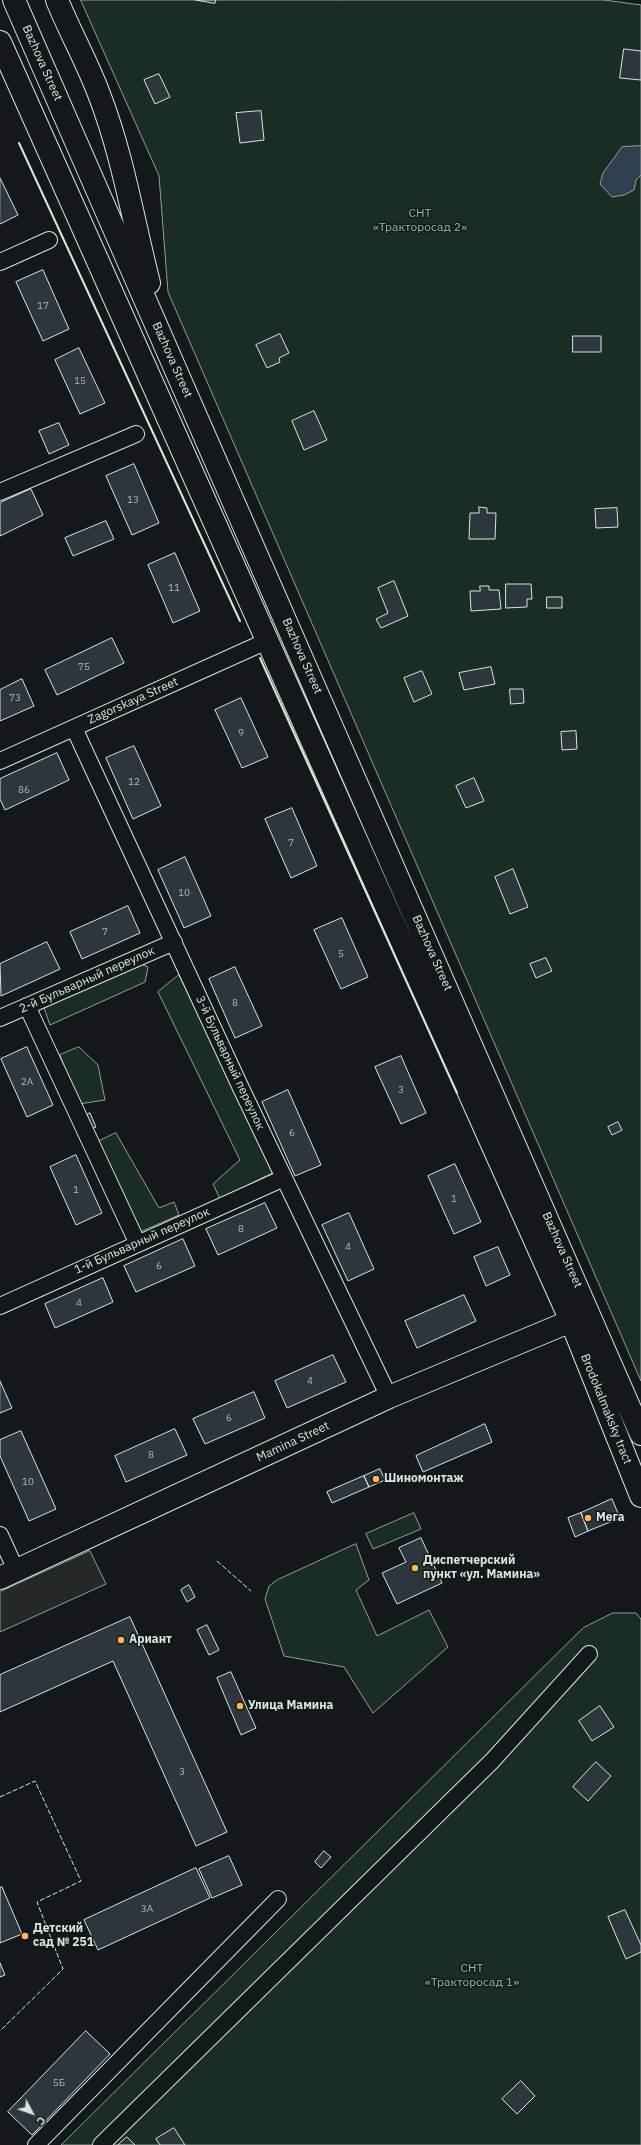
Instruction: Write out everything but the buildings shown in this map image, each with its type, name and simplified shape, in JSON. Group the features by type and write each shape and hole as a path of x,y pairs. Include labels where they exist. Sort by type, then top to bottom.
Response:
{"main road":[{"name":"Bazhova Street","path":"14,0 162,338 580,1317"},
{"path":"56,0 99,94 115,143 130,197 162,338"},
{"name":"Bazhova Street","path":"0,42 267,640 580,1317"},
{"name":"Mamina Street","path":"8,1574 389,1397 580,1317"},
{"name":"Brodokalmaksky tract","path":"580,1317 641,1434"},
{"name":"Brodokalmaksky tract","path":"580,1317 641,1496"}],"street":[{"path":"0,262 50,240"},
{"path":"0,492 136,434"},
{"name":"Zagorskaya Street","path":"0,761 267,640"},
{"name":"3-й Бульварный переулок","path":"74,728 284,1178 389,1397"},
{"name":"2-й Бульварный переулок","path":"0,1018 174,942"},
{"path":"27,1006 137,1242"},
{"name":"1-й Бульварный переулок","path":"0,1306 137,1242 284,1178"},
{"path":"0,1535 8,1574"},
{"path":"101,2145 492,1761 589,1654"},
{"path":"36,2145 278,1899"}],"green space":[{"name":"СНТ «Тракторосад 2»","path":"81,0 604,0 641,5 641,1381 168,292 159,176"},
{"path":"137,962 148,967 145,982 50,1025 43,1005"},
{"path":"179,975 274,1172 220,1199 213,1184 240,1160 158,992"},
{"path":"79,1047 98,1065 105,1100 79,1104 60,1055"},
{"path":"116,1133 159,1208 174,1202 179,1215 140,1232 97,1142"},
{"path":"414,1513 421,1529 373,1549 366,1534"},
{"path":"356,1544 369,1580 356,1590 377,1636 429,1610 448,1647 373,1713 344,1667 284,1656 265,1599 269,1586 277,1580"},
{"name":"СНТ «Тракторосад 1»","path":"613,1613 636,1613 641,1619 641,2145 61,2145 583,1628"}],"shaded area":[{"path":"90,1551 106,1584 0,1632 0,1592"}],"water":[{"path":"641,146 641,175 636,180 634,190 624,195 612,197 600,184 603,173 622,147"}],"fence":[{"path":"217,1561 251,1591"},
{"path":"0,1797 35,1781 81,1881 37,1902 63,1969 0,2031"}],"wall":[{"path":"19,143 240,621"},
{"path":"260,658 457,1093"}],"place":[{"name":"Шиномонтаж","path":"376,1479"},
{"name":"Мега","path":"588,1518"},
{"name":"Диспетчерский пункт «ул. Мамина»","path":"415,1568"},
{"name":"Ариант","path":"121,1640"},
{"name":"Улица Мамина","path":"240,1706"},
{"name":"Детский сад № 251","path":"25,1936"}]}
